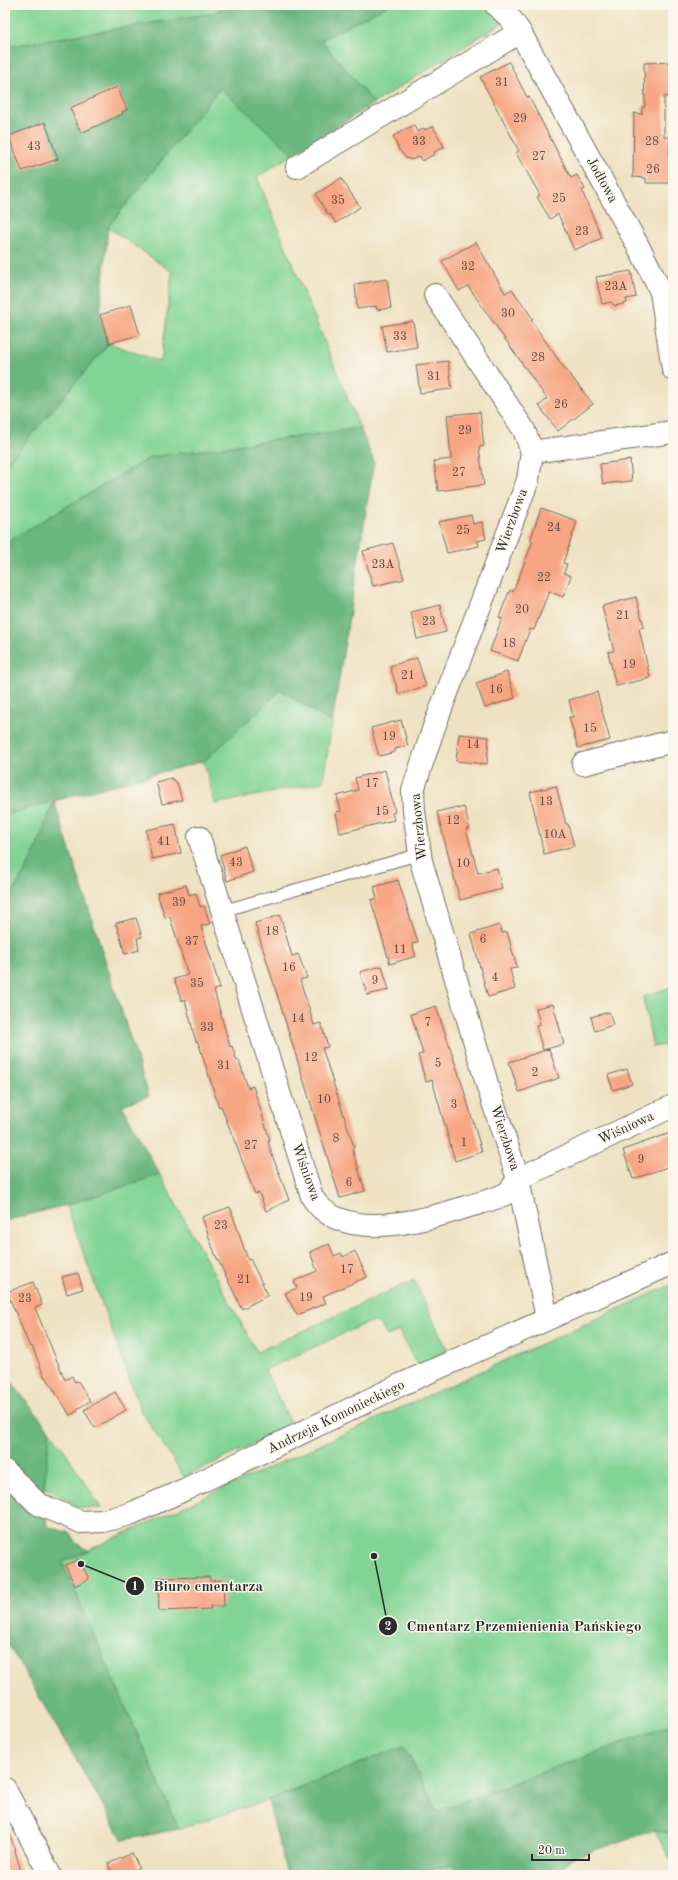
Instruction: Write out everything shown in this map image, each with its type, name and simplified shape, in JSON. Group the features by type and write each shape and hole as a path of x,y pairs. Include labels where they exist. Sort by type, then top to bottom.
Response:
{"street":[{"name":"Jodłowa","path":"496,5 510,18 520,32 643,255 661,292 673,369"},
{"path":"297,167 520,32"},
{"name":"Wierzbowa","path":"435,295 524,430 532,452 528,480 434,727 413,790 414,811 420,854 486,1080 518,1179 547,1318"},
{"path":"532,452 673,432"},
{"path":"583,764 673,741"},
{"name":"Wiśniowa","path":"199,838 312,1197 316,1205 326,1214 350,1222 384,1226 417,1221 481,1203 507,1192 518,1179 673,1106"},
{"name":"Andrzeja Komonieckiego","path":"5,1472 38,1504 81,1522 103,1521 130,1514 200,1482 400,1385 673,1263"},
{"path":"5,1789 50,1875"}],"lane":[{"path":"222,912 420,854"}],"green space":[{"path":"5,5 228,5 213,13 5,47"},
{"path":"228,5 389,5 321,40 374,103 293,154 220,88 108,227 100,315 109,343 5,466 5,47 213,13"},
{"path":"389,5 496,5 510,18 374,103 321,40"},
{"path":"220,87 293,154 257,177 360,428 151,457 5,543 5,466 109,343 161,362 172,272 108,227"},
{"path":"360,428 374,462 332,723 281,690 204,761 5,815 5,543 151,457"},
{"path":"281,690 332,723 323,782 215,804 204,761"},
{"path":"54,800 33,857 5,906 5,815"},
{"path":"54,801 149,1096 122,1105 160,1175 66,1205 5,1221 5,906 33,857"},
{"path":"673,986 673,1043 653,1047 643,997"},
{"path":"160,1175 257,1352 414,1280 449,1353 417,1365 399,1331 387,1336 380,1324 372,1322 364,1324 265,1370 292,1426 184,1477 141,1411 66,1205"},
{"path":"673,1284 673,1724 437,1811 404,1746 268,1800 179,1829 62,1562"},
{"path":"5,1370 7,1376 50,1431 44,1487 47,1526 70,1533 75,1542 89,1551 62,1562 179,1829 123,1840 5,1639"},
{"path":"50,1431 65,1451 101,1508 80,1508 44,1487"},
{"path":"673,1724 673,1834 655,1830 571,1858 557,1875 470,1875 452,1865 395,1875 287,1875 268,1800 404,1746 437,1811"},
{"path":"655,1830 673,1834 673,1865"},
{"path":"452,1865 470,1875 395,1875"}],"building":[{"path":"509,62 571,178 577,175 585,189 582,191 602,238 574,250 558,214 550,219 537,197 540,195 516,153 519,151 480,77"},
{"path":"673,62 673,96 664,97 664,137 670,137 669,160 673,160 673,183 646,183 646,178 633,177 634,113 642,114 642,107 645,107 644,63"},
{"path":"117,87 127,110 122,112 123,114 81,133 70,108"},
{"path":"45,122 58,159 22,171 9,136"},
{"path":"414,125 417,132 424,128 425,130 433,126 444,147 422,161 420,156 412,160 406,158 399,150 393,136"},
{"path":"341,178 360,207 336,223 330,214 328,215 316,194"},
{"path":"476,242 505,293 512,289 559,361 593,404 558,431 539,406 547,399 468,286 459,291 442,261"},
{"path":"631,271 636,297 626,299 627,303 615,306 611,302 602,304 596,277"},
{"path":"387,279 391,308 377,310 376,306 357,309 355,284"},
{"path":"131,305 140,335 109,343 100,315"},
{"path":"413,321 417,347 387,352 382,326"},
{"path":"448,361 452,389 420,393 416,365"},
{"path":"480,412 484,446 479,447 484,485 438,491 434,461 451,459 447,415"},
{"path":"630,460 632,481 603,484 600,464"},
{"path":"541,508 577,521 563,563 567,564 564,573 571,576 563,597 549,591 534,630 530,629 518,661 490,651 502,618 499,617 510,590 513,592 533,541 530,541"},
{"path":"471,515 473,524 482,522 486,539 477,541 479,546 447,553 439,522"},
{"path":"393,543 404,579 373,586 363,551"},
{"path":"636,597 644,627 639,628 650,678 616,686 608,652 614,651 602,606"},
{"path":"440,605 446,632 417,639 411,612"},
{"path":"417,658 426,686 399,694 390,666"},
{"path":"507,672 515,698 485,708 476,683"},
{"path":"597,692 610,740 578,748 569,717 573,717 569,700"},
{"path":"401,720 408,746 395,749 395,752 379,756 371,728"},
{"path":"459,734 489,737 487,764 456,761"},
{"path":"385,770 395,812 392,813 394,820 340,833 336,812 341,811 337,796 358,790 355,778"},
{"path":"171,778 177,783 182,800 162,804 156,782"},
{"path":"556,786 566,824 568,824 574,846 544,854 530,792"},
{"path":"457,807 457,809 464,807 470,829 466,829 478,873 497,868 502,889 460,900 437,812"},
{"path":"175,824 181,853 152,859 146,830"},
{"path":"245,846 253,872 227,881 220,855"},
{"path":"398,880 418,942 412,944 416,956 390,964 371,900 377,898 374,887"},
{"path":"186,885 189,895 196,893 200,907 204,906 210,924 201,926 220,988 214,990 230,1047 232,1046 237,1061 239,1060 248,1088 253,1086 270,1140 268,1140 271,1152 289,1200 266,1211 259,1193 255,1194 221,1106 219,1107 198,1042 196,1042 185,1000 182,1001 174,979 188,975 170,917 165,918 157,893"},
{"path":"280,915 292,956 298,954 307,978 300,980 314,1025 321,1023 328,1047 322,1048 354,1147 352,1148 365,1191 340,1198 255,923"},
{"path":"136,918 142,937 137,938 139,950 125,954 116,923"},
{"path":"499,925 502,933 507,932 517,968 510,969 515,989 488,997 471,934"},
{"path":"382,966 389,990 367,995 360,972"},
{"path":"553,1004 564,1044 543,1050 536,1026 540,1025 536,1008"},
{"path":"436,1006 463,1087 482,1152 455,1161 432,1080 426,1082 418,1055 423,1054 411,1014"},
{"path":"609,1012 613,1025 595,1031 591,1017"},
{"path":"549,1049 559,1078 519,1092 509,1062"},
{"path":"627,1069 632,1084 613,1090 608,1075"},
{"path":"673,1132 673,1165 633,1179 623,1150"},
{"path":"230,1207 248,1260 250,1259 268,1295 242,1309 215,1254 202,1217"},
{"path":"329,1244 334,1256 341,1253 343,1257 355,1251 367,1277 323,1296 326,1303 297,1315 285,1293 297,1288 294,1281 317,1271 310,1252"},
{"path":"78,1273 83,1289 67,1294 62,1277"},
{"path":"33,1282 42,1305 35,1308 65,1380 72,1376 75,1382 78,1381 90,1401 77,1409 78,1411 70,1415 46,1377 45,1378 7,1292"},
{"path":"115,1392 126,1410 95,1428 84,1410"},
{"path":"79,1559 89,1579 75,1586 65,1565"},
{"path":"210,1577 210,1581 223,1580 224,1606 210,1606 211,1609 159,1611 158,1578"},
{"path":"5,1830 9,1830 22,1875 5,1875"},
{"path":"132,1853 139,1868 123,1875 113,1875 108,1864"}],"place":[{"name":"Cmentarz Przemienienia Pańskiego","path":"374,1556"},
{"name":"Biuro cmentarza","path":"81,1564"}]}
